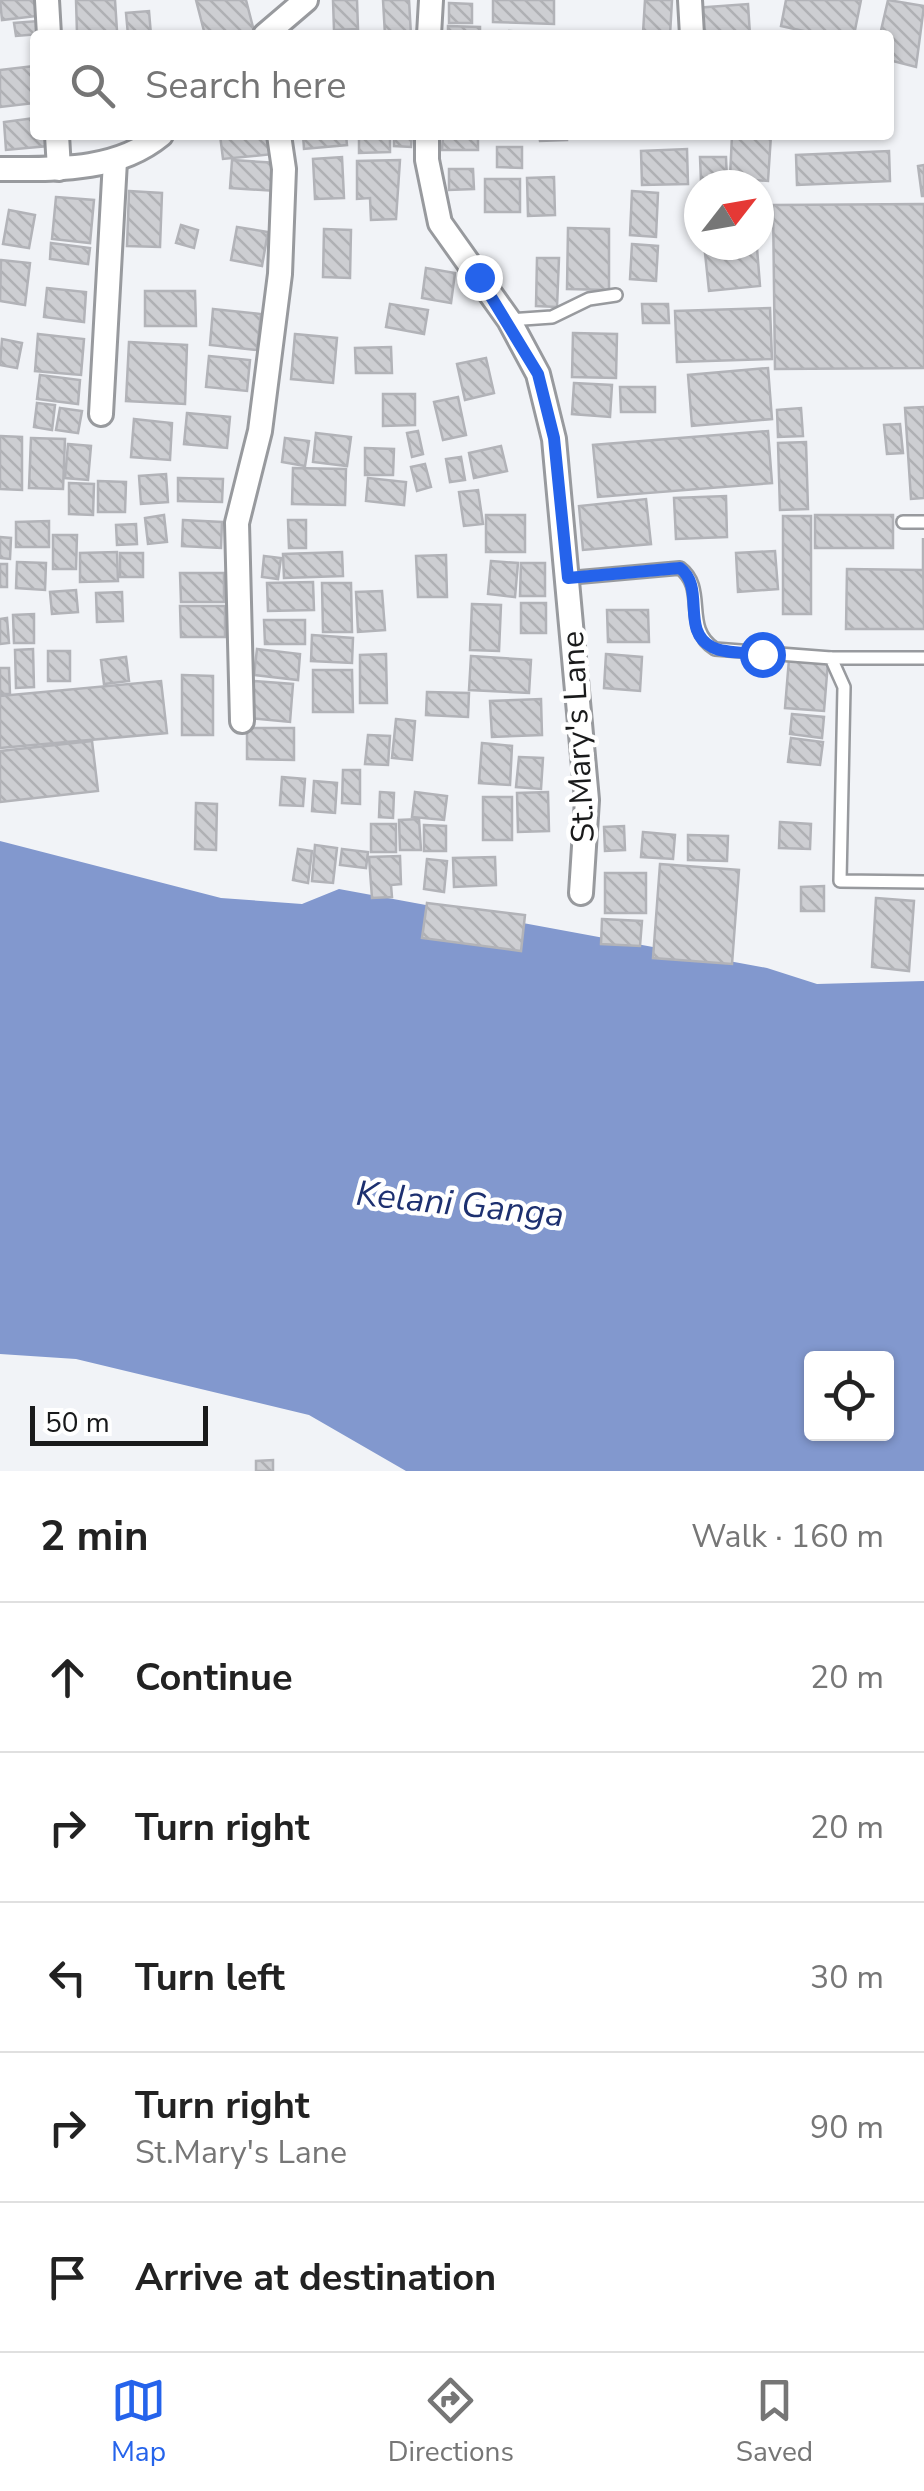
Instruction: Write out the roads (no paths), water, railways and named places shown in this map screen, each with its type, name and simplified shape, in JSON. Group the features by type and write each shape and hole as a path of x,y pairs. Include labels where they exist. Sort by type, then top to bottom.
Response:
{"street":[{"path":"46,0 49,30"},
{"path":"271,30 306,0"},
{"path":"429,30 431,0"},
{"path":"690,0 692,30"},
{"path":"57,140 59,169"},
{"path":"0,169 59,169 115,161 152,140"},
{"path":"242,720 238,523 260,431 280,274 284,170 280,140"},
{"name":"St.Mary's Lane","path":"426,140 426,160 440,223 509,320 538,374 554,438 587,800 581,892"},
{"path":"101,414 115,161"}],"lane":[{"path":"509,320 552,317 589,299 616,295"},
{"path":"903,522 924,522"},
{"path":"568,578 680,568 694,586 694,622 715,649 831,658 924,658"},
{"path":"831,658 844,687 840,881 924,882"}],"water":[{"name":"Kelani Ganga","path":"0,841 221,898 302,904 339,889 767,968 817,984 924,981 924,1471 406,1471 309,1415 76,1359 0,1354"}]}
